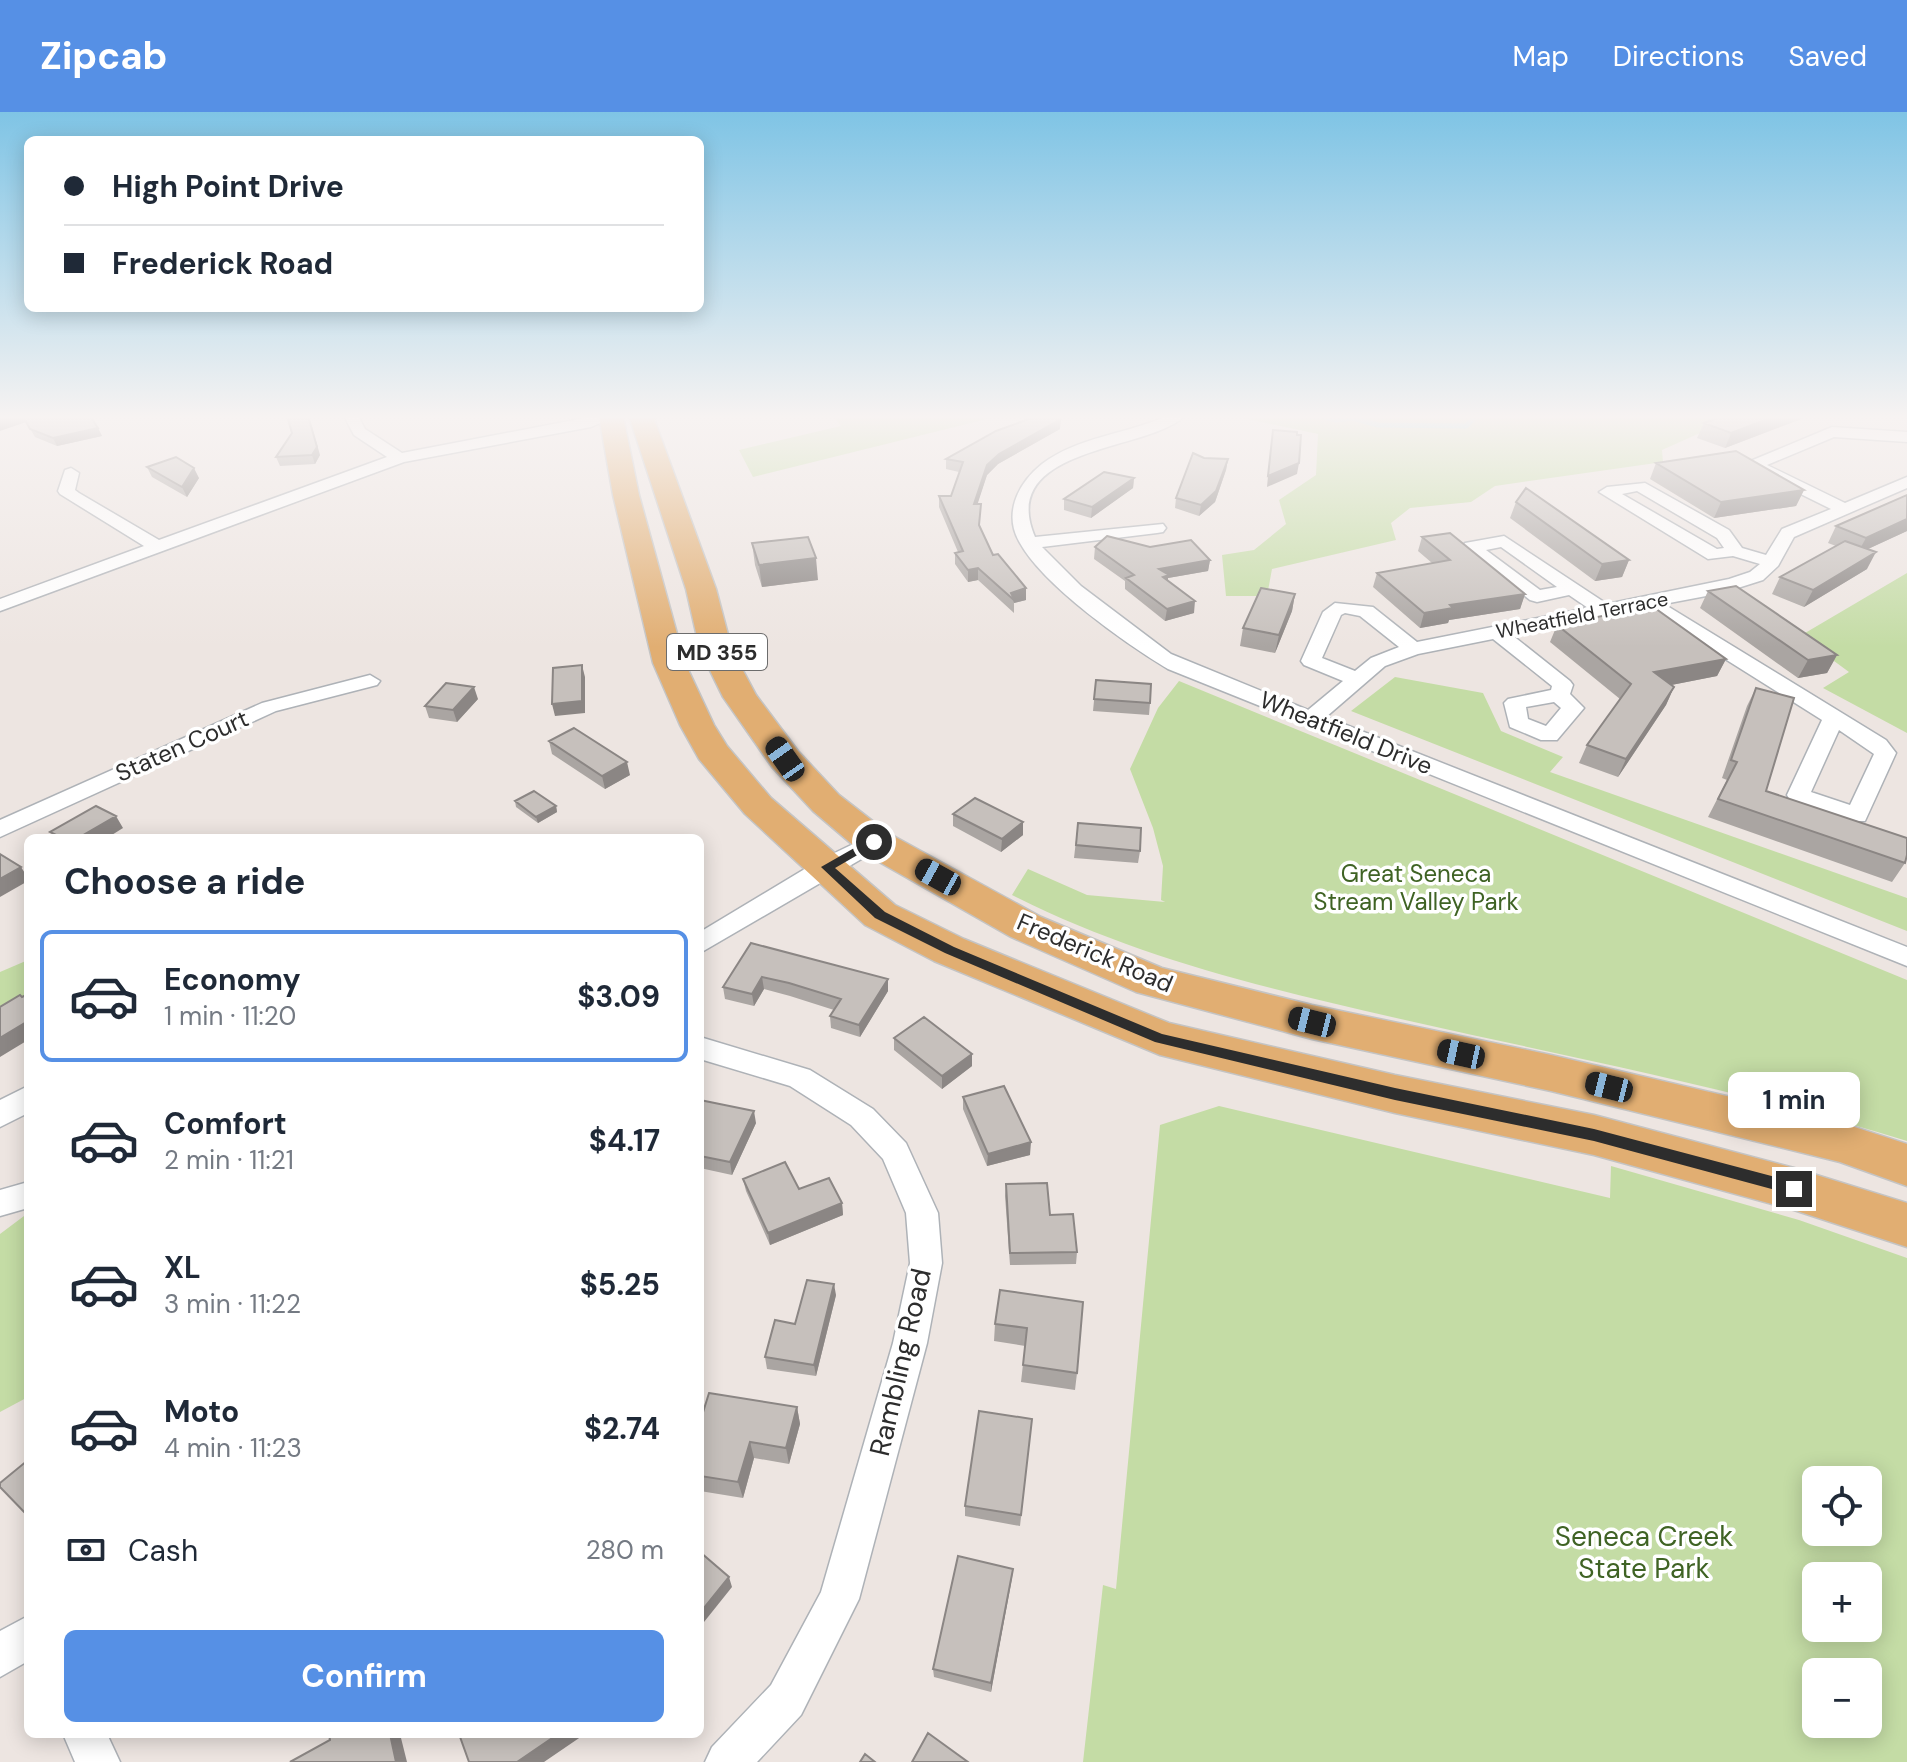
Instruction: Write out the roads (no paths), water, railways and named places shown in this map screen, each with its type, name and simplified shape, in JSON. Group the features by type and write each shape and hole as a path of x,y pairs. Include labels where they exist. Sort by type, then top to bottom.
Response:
{"main road":[{"name":"MD 355","path":"626,493 669,663 712,751 746,794 880,915 949,950 1160,1038 1395,1094 1594,1135 1794,1189 1907,1225"},
{"name":"Frederick Road","path":"668,493 701,589 716,650 740,697 785,759 826,803 874,842 1026,927 1151,981 1312,1022 1551,1073 1827,1139 1907,1165"},
{"path":"1794,1189 1907,1215"}],"street":[{"path":"68,493 156,546"},
{"path":"0,605 302,493"},
{"path":"1025,493 1020,515 1028,543 1157,528"},
{"path":"1609,493 1714,555 1733,551 1772,562"},
{"path":"1651,493 1723,534 1733,545 1733,551"},
{"path":"1812,493 1847,510"},
{"name":"Wheatfield Terrace","path":"1311,719 1378,662 1413,649 1754,577 1772,562 1777,547 1788,533 1883,493"},
{"path":"1573,589 1537,596 1471,547 1504,541 1573,589 1604,611"},
{"name":"Wheatfield Drive","path":"1028,543 1046,567 1145,648 1175,665 1907,957"},
{"path":"1647,602 1878,745 1885,753 1857,816 1798,795 1834,718"},
{"path":"1356,679 1311,661 1333,612 1342,607 1366,611 1413,649"},
{"path":"1496,632 1563,685 1559,695"},
{"name":"Staten Court","path":"0,829 269,707 370,681"},
{"path":"704,942 874,842"},
{"name":"Rambling Road","path":"704,1049 800,1078 862,1117 895,1152 922,1213 926,1263 910,1343 839,1599 786,1700 727,1762"},
{"path":"0,1115 24,1102"},
{"path":"0,1203 24,1196"},
{"path":"0,1656 24,1639"},
{"path":"86,1738 98,1762"}],"park label":[{"name":"Great Seneca Stream Valley Park","path":"1416,888"},
{"name":"Seneca Creek State Park","path":"1644,1552"}]}
